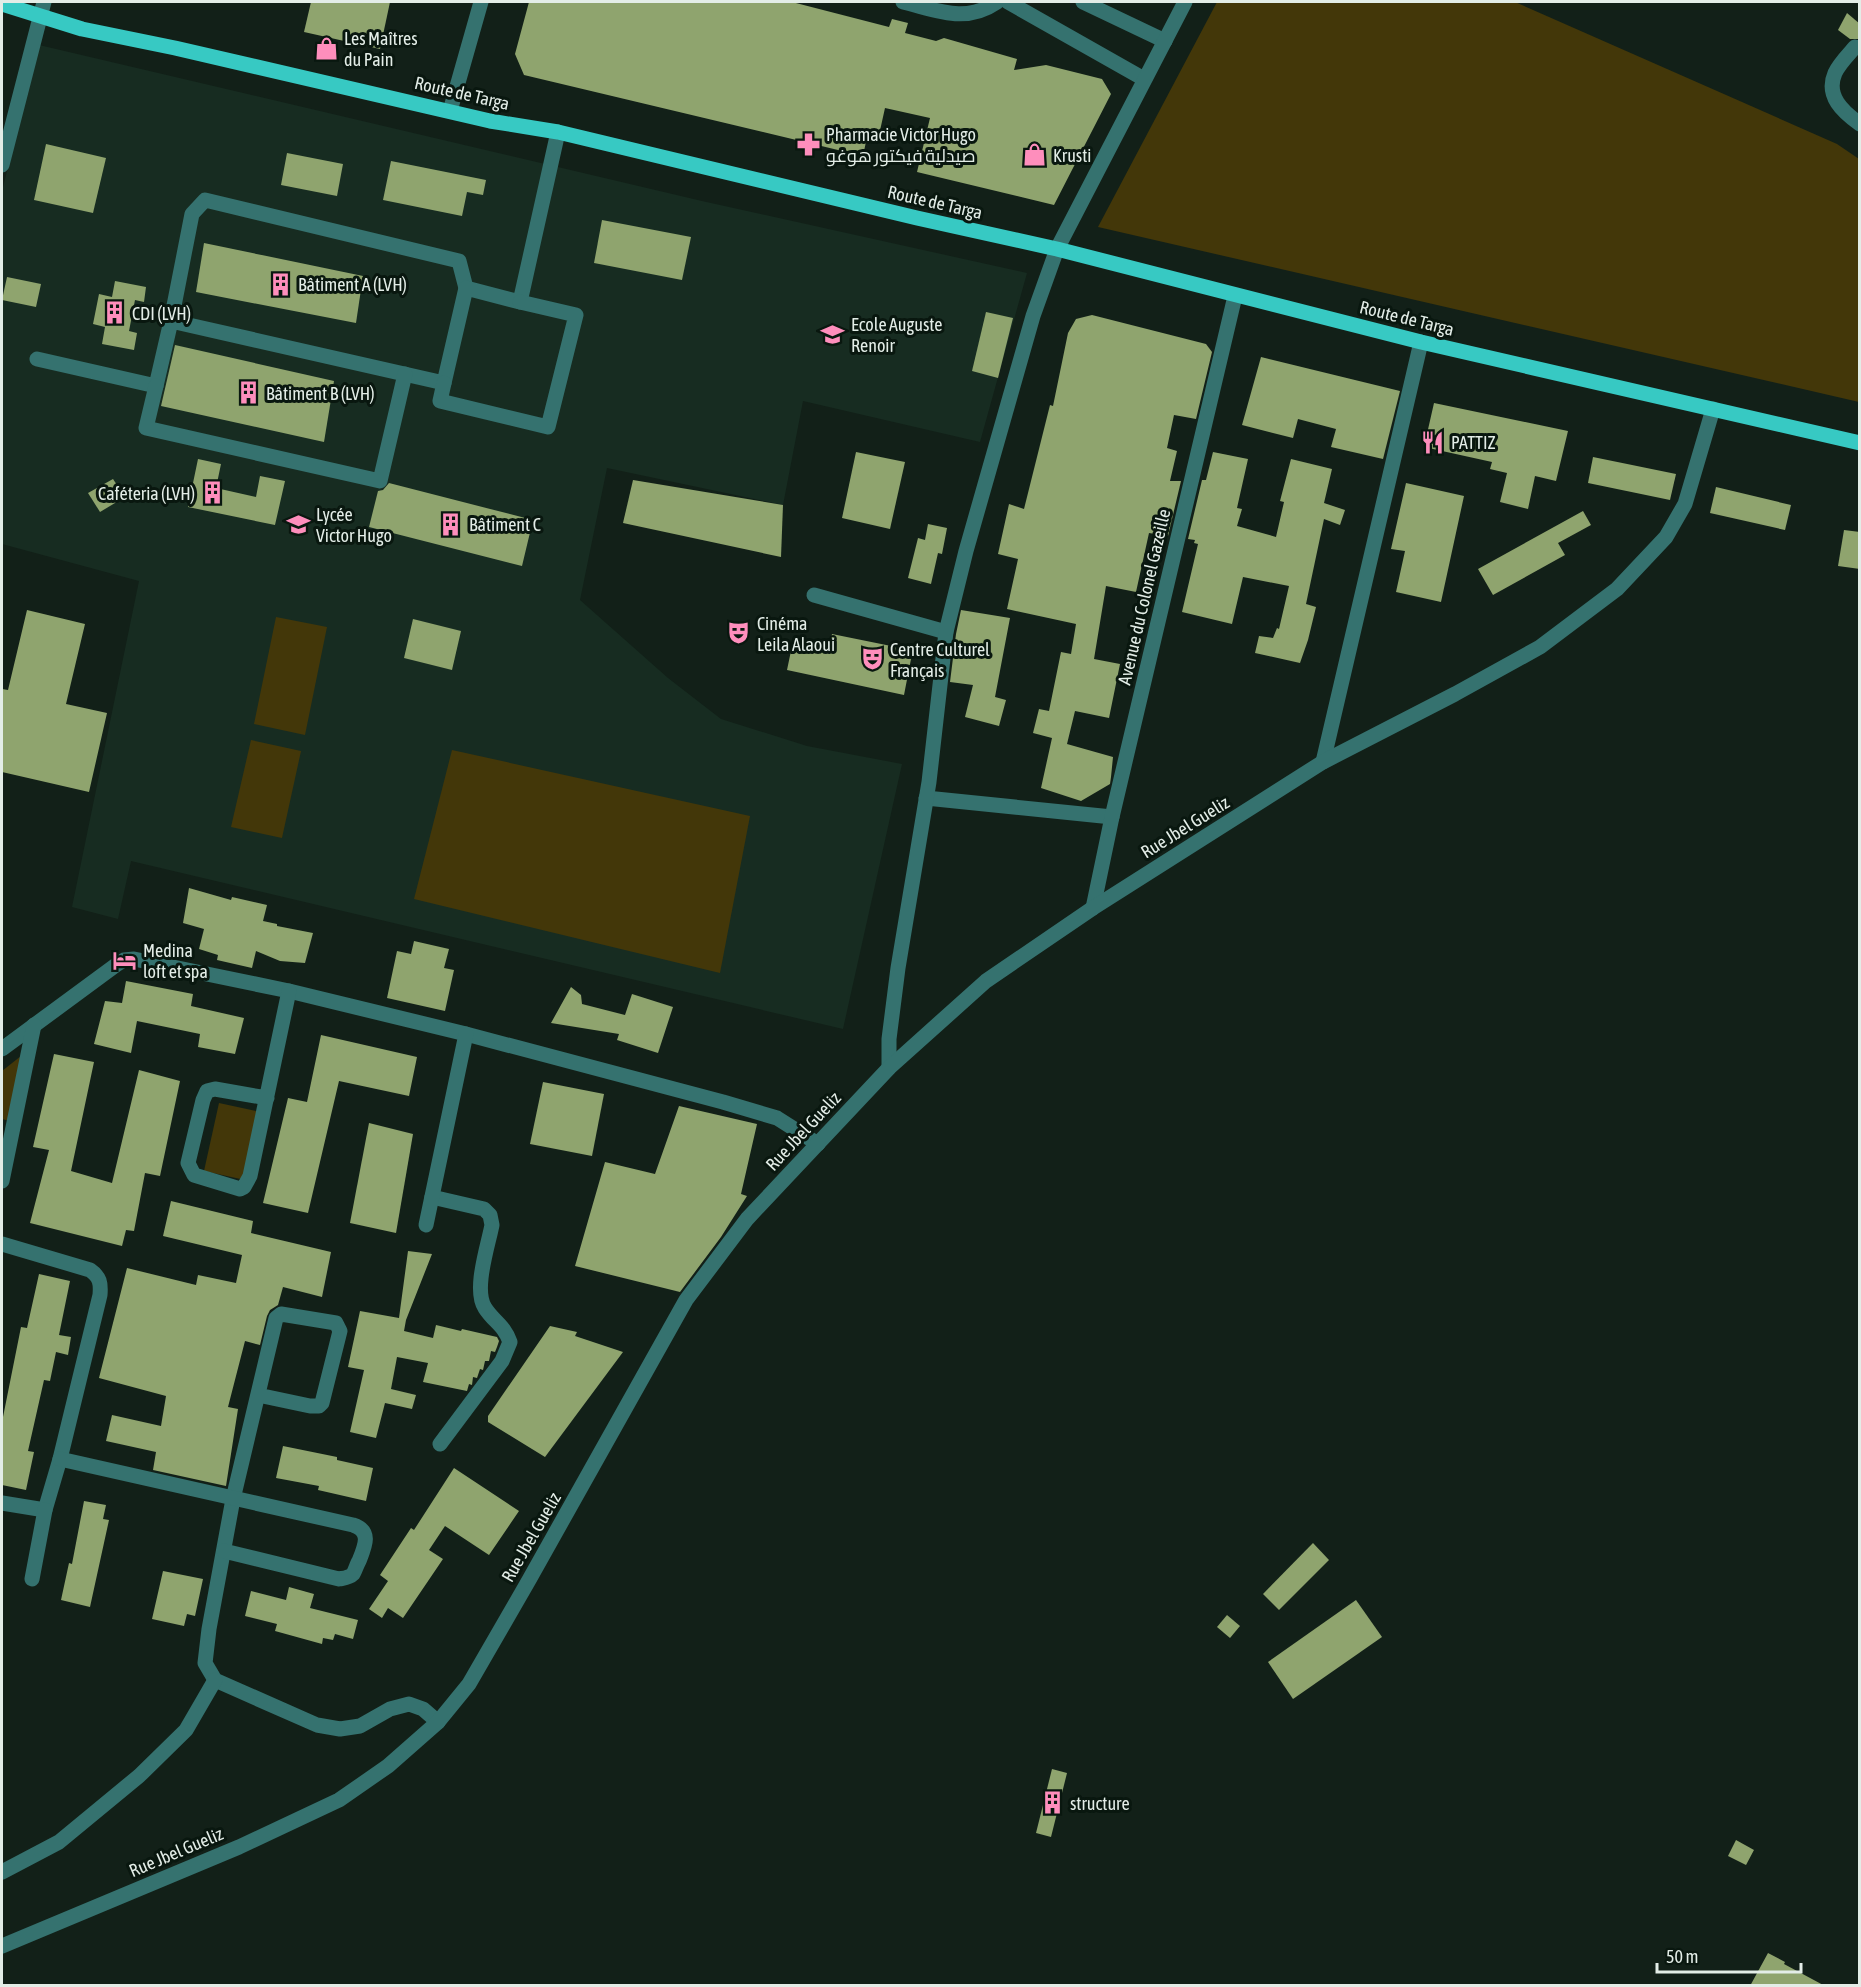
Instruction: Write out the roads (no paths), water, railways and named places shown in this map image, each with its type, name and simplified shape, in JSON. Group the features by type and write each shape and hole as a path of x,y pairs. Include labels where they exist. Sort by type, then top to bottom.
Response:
{"main road":[{"name":"Route de Targa","path":"2,4 42,9 82,29 490,120 558,132 917,218 1058,249 1421,342 1860,443"}],"street":[{"path":"450,111 481,2"},
{"path":"903,2 954,14 971,14 997,2"},
{"path":"1008,2 1144,79"},
{"path":"1083,2 1165,41"},
{"path":"889,1068 889,1039 898,968 926,798 946,632 966,551 1032,316 1058,249 1185,2"},
{"path":"2,165 42,9"},
{"path":"1855,47 1834,74 1833,84 1834,98 1839,107 1860,124"},
{"path":"520,302 558,132"},
{"path":"405,374 380,481 146,428 171,321 192,214 204,200 459,261 466,288 440,400 548,427 576,315 466,288"},
{"name":"Avenue du Colonel Gazeille","path":"1093,908 1112,817 1235,296"},
{"path":"171,321 444,383"},
{"path":"1323,762 1421,342"},
{"path":"37,359 156,386"},
{"name":"Rue Jbel Gueliz","path":"2,1946 239,1847 339,1800 388,1766 438,1722 469,1684 686,1300 747,1219 889,1068 986,981 1093,908 1323,762 1540,647 1617,589 1666,537 1685,504 1713,409"},
{"path":"814,595 946,632"},
{"path":"926,798 1112,817"},
{"path":"2,1049 124,960 146,960 289,991 466,1034 734,1105 777,1118 818,1144"},
{"path":"267,1098 215,1089 207,1091 202,1100 188,1163 194,1175 240,1189 244,1187 250,1176 267,1098 289,991"},
{"path":"2,1181 7,1132 34,1024"},
{"path":"426,1225 466,1034"},
{"path":"432,1197 484,1209 490,1215 492,1225 480,1287 480,1300 486,1310 506,1330 510,1342 502,1361 440,1444"},
{"path":"2,1244 90,1270 100,1279 100,1295 60,1459 45,1510 32,1579"},
{"path":"258,1395 319,1406 322,1403 340,1331 336,1323 281,1314 276,1318 232,1499 205,1663 215,1680 317,1725 340,1729 360,1726 390,1709 409,1704 423,1708 438,1722"},
{"path":"60,1459 360,1527 367,1538 366,1546 353,1574 339,1579 224,1551"},
{"path":"2,1503 45,1510"},
{"path":"2,1872 59,1842 139,1776 186,1730 215,1680"}],"place":[{"name":"Les Maîtres du Pain","path":"326,48"},
{"name":"Pharmacie Victor Hugo صيدلية فيكتور هوغو","path":"808,144"},
{"name":"Krusti","path":"1035,155"},
{"name":"Bâtiment A (LVH)","path":"280,284"},
{"name":"CDI (LVH)","path":"114,313"},
{"name":"Ecole Auguste Renoir","path":"833,334"},
{"name":"Bâtiment B (LVH)","path":"248,393"},
{"name":"PATTIZ","path":"1433,442"},
{"name":"Caféteria (LVH)","path":"213,493"},
{"name":"Lycée Victor Hugo","path":"298,524"},
{"name":"Bâtiment C","path":"451,524"},
{"name":"Cinéma Leila Alaoui","path":"739,633"},
{"name":"Centre Culturel Français","path":"872,659"},
{"name":"Medina loft et spa","path":"125,960"},
{"name":"structure","path":"1052,1803"}]}
